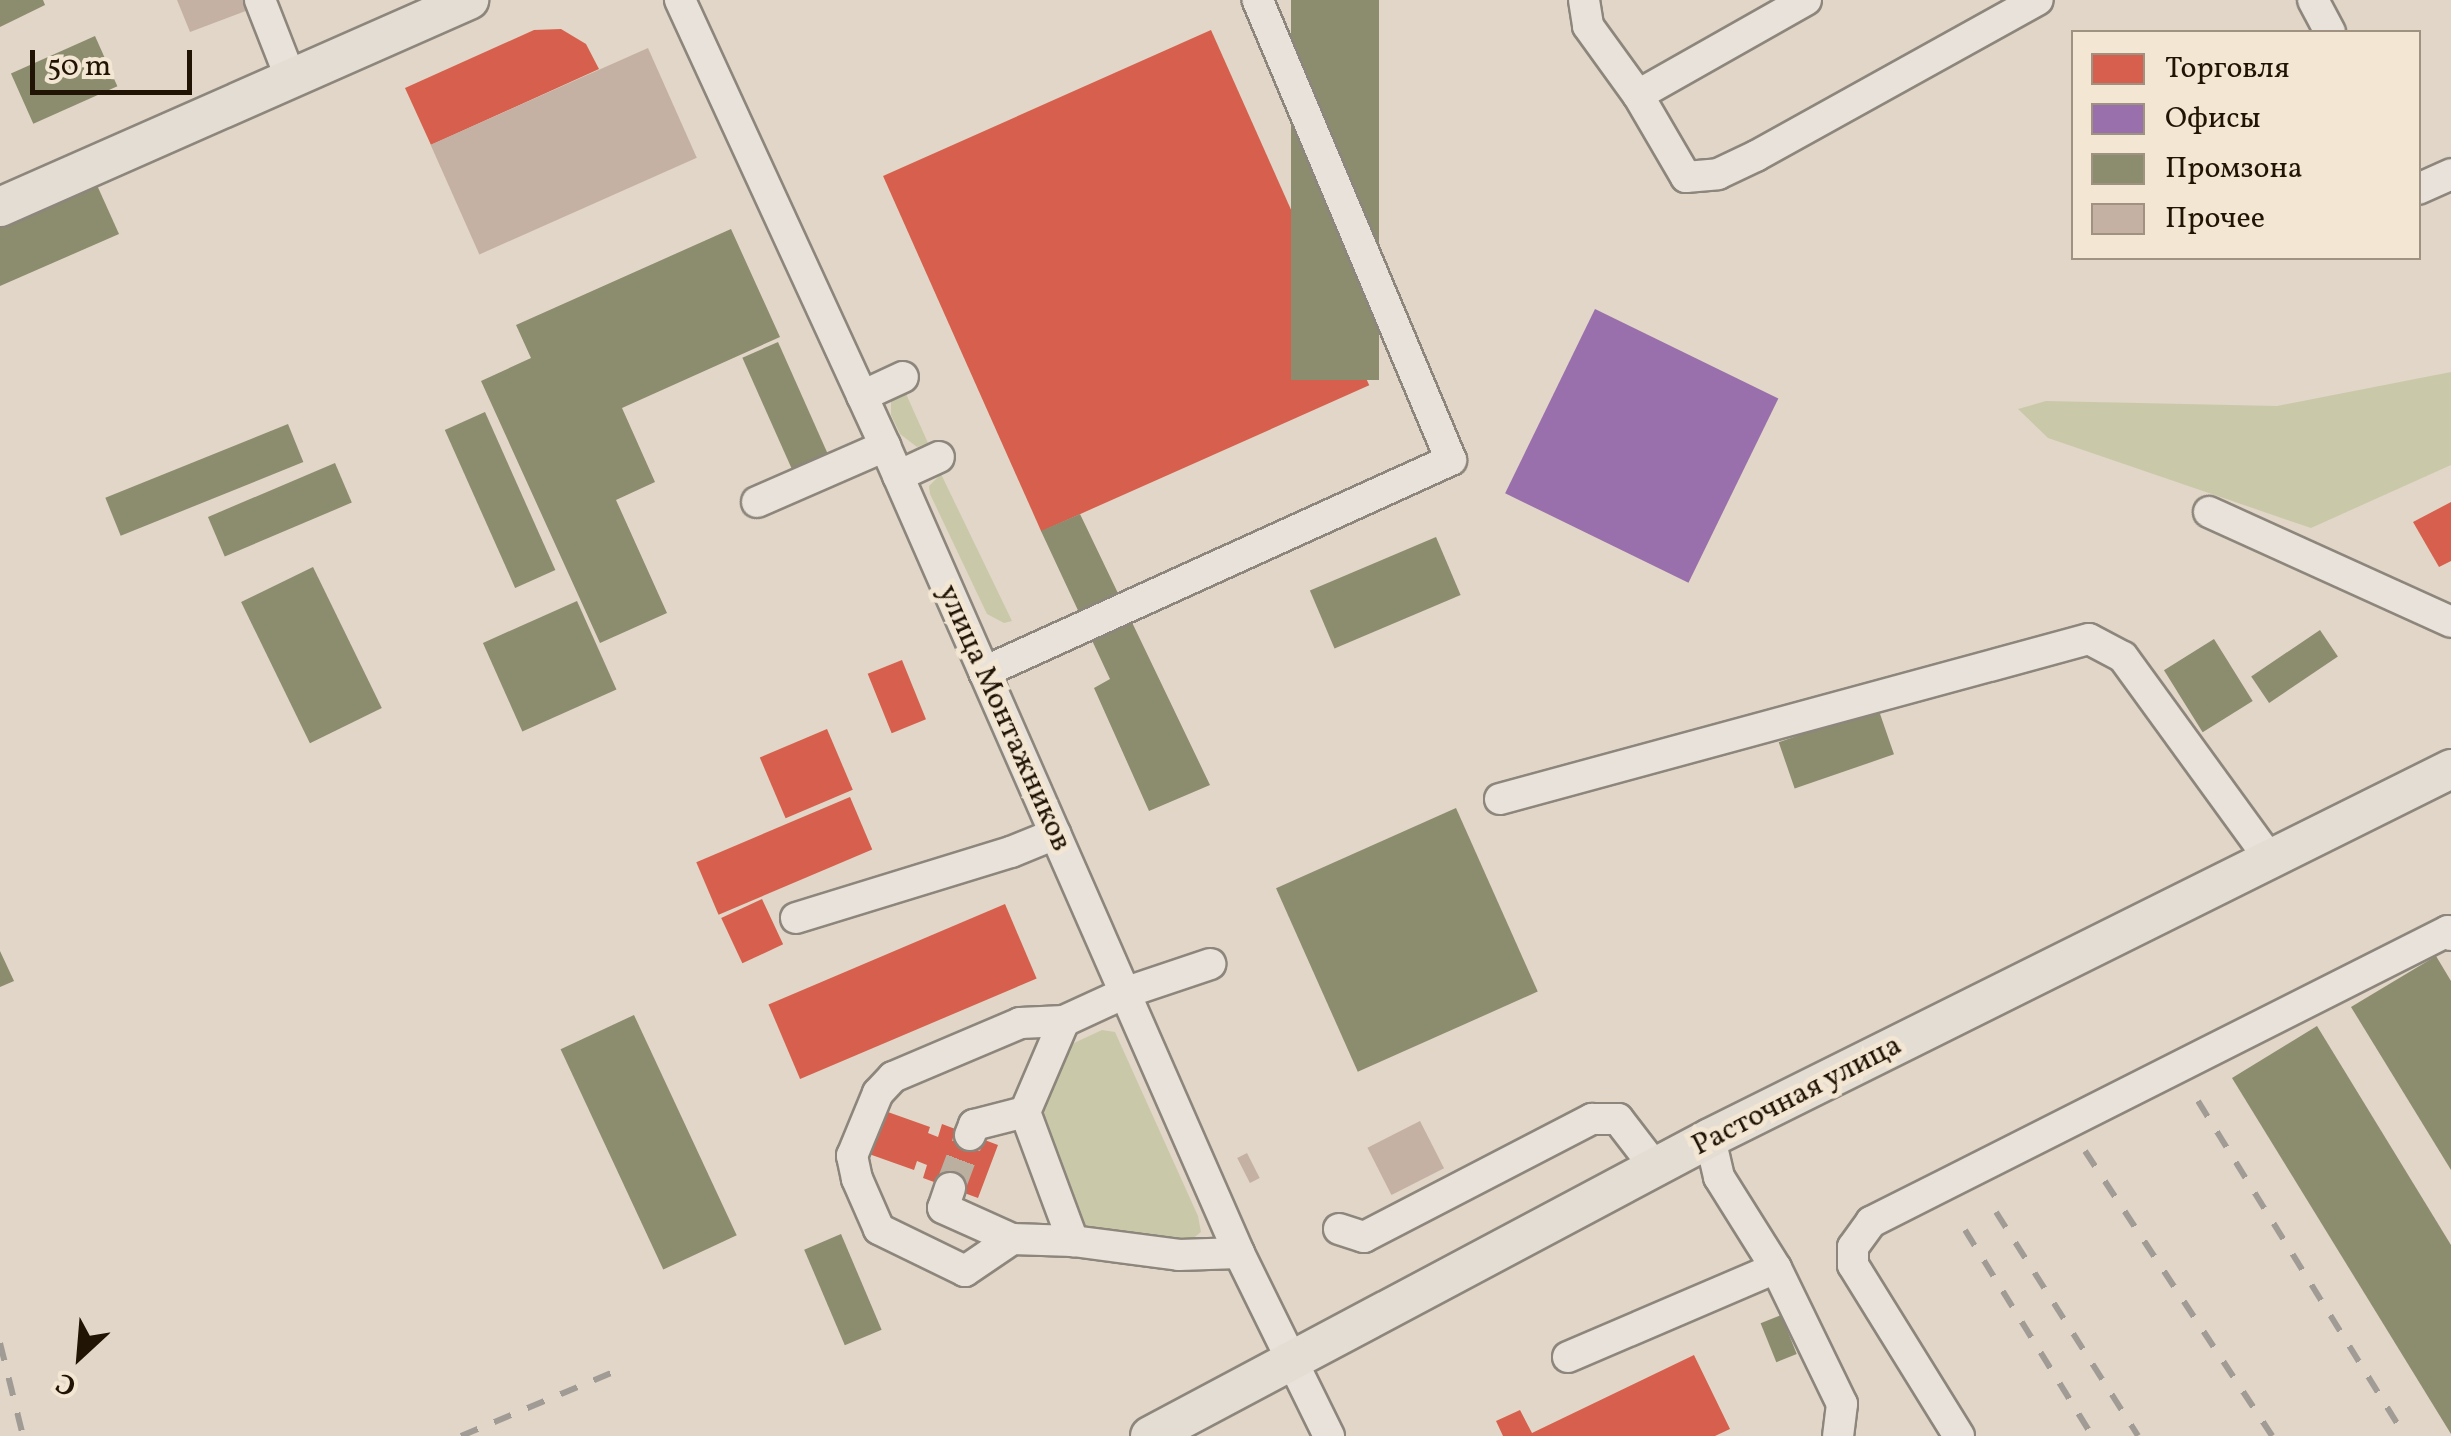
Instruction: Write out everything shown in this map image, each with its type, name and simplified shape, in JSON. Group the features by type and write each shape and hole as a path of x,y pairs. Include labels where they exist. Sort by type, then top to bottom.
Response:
{"main road":[{"path":"1,204 469,0"},
{"name":"Расточная улица","path":"1146,1435 1710,1138 2271,862 2451,769"}],"street":[{"path":"260,0 291,79"},
{"name":"улица Монтажников","path":"680,0 885,446 1239,1253 1329,1436"},
{"path":"984,672 1451,460 1258,0"},
{"path":"1584,0 1588,26 1638,95 1686,177 1718,174 2038,0"},
{"path":"1638,95 1806,0"},
{"path":"2312,0 2329,30"},
{"path":"2421,188 2451,174"},
{"path":"862,396 903,377"},
{"path":"757,502 885,446"},
{"path":"898,476 939,457"},
{"path":"2209,512 2451,622"},
{"path":"1500,799 2089,639 2122,658 2271,862"},
{"path":"796,918 1011,852 1055,834"},
{"path":"1959,1436 1852,1265 1854,1247 1871,1222 2448,931 2451,935"},
{"path":"1012,1239 965,1270 879,1229 857,1179 852,1156 878,1093 893,1077 1020,1023 1064,1020 1127,992 1210,964"},
{"path":"1064,1020 1025,1112 1073,1241"},
{"path":"970,1134 974,1124 1025,1112"},
{"path":"1339,1230 1364,1237 1592,1119 1618,1119 1655,1167"},
{"path":"1710,1138 1719,1177 1776,1268 1842,1404 1838,1436"},
{"path":"950,1188 944,1208 1012,1239 1073,1241 1179,1255 1239,1253"},
{"path":"1568,1357 1776,1268"}],"green space":[{"path":"2451,372 2451,465 2311,528 2048,438 2018,409 2046,401 2277,406"},
{"path":"903,387 928,443 917,447 900,434 891,415 891,398"},
{"path":"941,474 1012,621 1004,623 987,614 930,494 929,486"},
{"path":"1102,1030 1115,1032 1198,1216 1201,1232 1185,1245 1139,1243 1079,1226 1032,1123 1061,1049"}],"building: Торговля":[{"path":"561,29 586,44 599,69 431,145 405,88 534,30"},
{"path":"1211,30 1369,385 1041,531 883,176"},
{"path":"2451,502 2451,561 2439,567 2413,522"},
{"path":"902,660 926,719 892,733 868,674"},
{"path":"827,729 853,790 786,818 760,758"},
{"path":"850,797 872,849 719,915 696,862"},
{"path":"762,899 783,944 742,963 721,918"},
{"path":"1005,904 1037,979 800,1079 768,1004"},
{"path":"885,1111 930,1127 928,1133 938,1137 942,1124 998,1145 978,1198 923,1178 927,1165 917,1161 914,1170 869,1154"},
{"path":"1694,1355 1730,1429 1715,1436 1503,1436 1496,1421 1520,1410 1532,1433"}],"building: Офисы":[{"path":"1595,309 1778,398 1688,583 1505,493"}],"building: Промзона":[{"path":"0,0 43,0 45,5 0,27"},
{"path":"1291,0 1379,0 1379,380 1291,380"},
{"path":"95,36 117,86 33,124 11,73"},
{"path":"96,183 119,234 0,286 0,225"},
{"path":"731,229 780,337 622,408 655,482 616,500 667,613 600,643 481,381 531,358 516,325"},
{"path":"778,342 829,456 793,472 742,358"},
{"path":"485,412 555,570 515,588 445,430"},
{"path":"288,424 303,462 121,536 105,498"},
{"path":"335,463 352,503 225,557 208,517"},
{"path":"1080,514 1210,785 1149,811 1094,688 1110,679 1041,531"},
{"path":"1436,537 1461,595 1335,649 1310,591"},
{"path":"313,567 382,708 310,743 241,602"},
{"path":"577,601 616,690 522,732 483,643"},
{"path":"2320,630 2338,657 2269,703 2251,676"},
{"path":"2214,639 2253,701 2203,732 2164,670"},
{"path":"1878,708 1894,754 1795,789 1779,742"},
{"path":"1456,808 1538,992 1358,1072 1276,888"},
{"path":"0,951 14,981 0,987"},
{"path":"2436,956 2451,981 2451,1170 2351,1007"},
{"path":"634,1015 737,1235 663,1269 561,1049"},
{"path":"2317,1026 2451,1245 2451,1434 2232,1078"},
{"path":"841,1234 882,1330 845,1345 804,1250"},
{"path":"1781,1315 1797,1354 1776,1362 1761,1323"}],"building: Прочее":[{"path":"177,0 247,0 251,9 190,32"},
{"path":"648,48 697,158 479,254 431,145"},
{"path":"1420,1121 1444,1168 1391,1195 1367,1148"},
{"path":"1247,1153 1260,1178 1250,1183 1237,1158"}],"tunnel":[{"path":"950,1188 970,1135"}],"railway":[{"path":"2198,1101 2405,1436"},
{"path":"2085,1151 2272,1436"},
{"path":"1996,1212 2138,1436"},
{"path":"1965,1230 2092,1436"},
{"path":"0,1343 23,1436"},
{"path":"461,1436 616,1371"}]}
